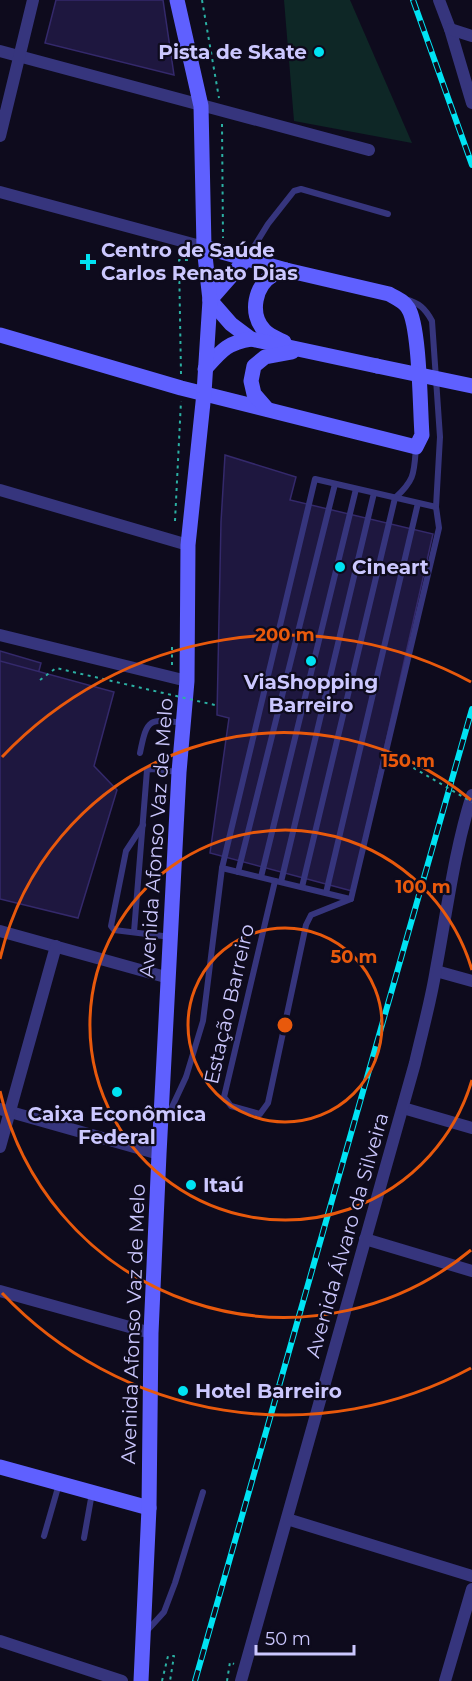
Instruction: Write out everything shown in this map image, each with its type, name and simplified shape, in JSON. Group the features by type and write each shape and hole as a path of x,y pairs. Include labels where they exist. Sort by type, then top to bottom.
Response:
{"main road":[{"name":"Avenida Afonso Vaz de Melo","path":"141,1681 149,1508 151,1333 159,1154 179,772 188,681 188,545 204,393 210,300 204,247 201,106 177,0"},
{"path":"0,335 204,393 416,447 422,435 415,327 409,309 402,301 389,294 286,270 204,247"},
{"path":"246,259 210,300 231,324 251,339"},
{"path":"286,270 272,275 261,286 255,301 256,317 264,331 298,350"},
{"path":"205,369 223,349 234,342 251,339 472,386"},
{"path":"267,409 254,394 250,381 254,366 265,357 298,350"},
{"path":"0,1467 149,1508"}],"street":[{"path":"0,136 33,0"},
{"path":"439,0 472,103"},
{"path":"450,29 472,36"},
{"path":"0,51 369,150"},
{"path":"0,192 204,247"},
{"path":"0,490 188,545"},
{"path":"0,635 188,681"},
{"name":"Avenida Álvaro da Silveira","path":"241,1681 404,1108 436,971 451,877 467,825 472,795"},
{"path":"0,931 169,978"},
{"path":"0,1147 5,1111 56,946"},
{"path":"436,971 472,981"},
{"path":"404,1108 472,1128"},
{"path":"5,1111 159,1154"},
{"path":"365,1239 472,1271"},
{"path":"0,1291 151,1333"},
{"path":"287,1519 472,1576"},
{"path":"445,1681 472,1589"},
{"path":"0,1641 122,1681"}],"lane":[{"path":"246,259 268,224 294,191 301,189 387,214"},
{"path":"222,868 351,899 440,528 436,507 440,437 432,321 426,310 418,303 389,294"},
{"path":"302,887 395,498 410,484 416,447"},
{"name":"Estação Barreiro","path":"160,1134 186,1077 203,1021 222,868 315,479 436,507"},
{"path":"238,872 335,484"},
{"path":"261,877 356,489"},
{"name":"Estação Barreiro","path":"351,899 311,915 306,925 268,1103 260,1114 231,1106 224,1097 374,493"},
{"path":"326,893 418,503"},
{"path":"140,753 144,734 149,724 156,720 184,723"},
{"path":"134,932 147,770 179,772"},
{"path":"143,824 126,850 111,926 114,930 171,937"},
{"path":"44,1536 60,1484"},
{"path":"143,1636 164,1612 203,1491"},
{"path":"84,1538 92,1492"}],"path":[{"path":"40,680 56,668 219,706"},
{"path":"381,749 472,802"},
{"path":"162,1681 168,1656 174,1656 170,1681"}],"green space":[{"path":"284,0 350,0 412,143 294,121"}],"building":[{"path":"56,0 163,0 174,75 45,43"},
{"name":"ViaShopping Barreiro","path":"225,455 296,477 290,500 433,534 352,891 210,853 229,718 217,715 221,522"},
{"path":"0,651 41,663 0,818"},
{"path":"0,661 114,692 94,766 117,790 78,918 0,899"}],"railway":[{"path":"413,0 472,165"},
{"path":"195,1681 472,709"}],"place":[{"name":"Pista de Skate","path":"319,52"},
{"name":"Centro de Saúde Carlos Renato Dias","path":"88,262"},
{"name":"Cineart","path":"340,567"},
{"name":"ViaShopping Barreiro","path":"311,661"},
{"name":"Caixa Econômica Federal","path":"117,1092"},
{"name":"Itaú","path":"191,1185"},
{"name":"Hotel Barreiro","path":"183,1391"}]}
